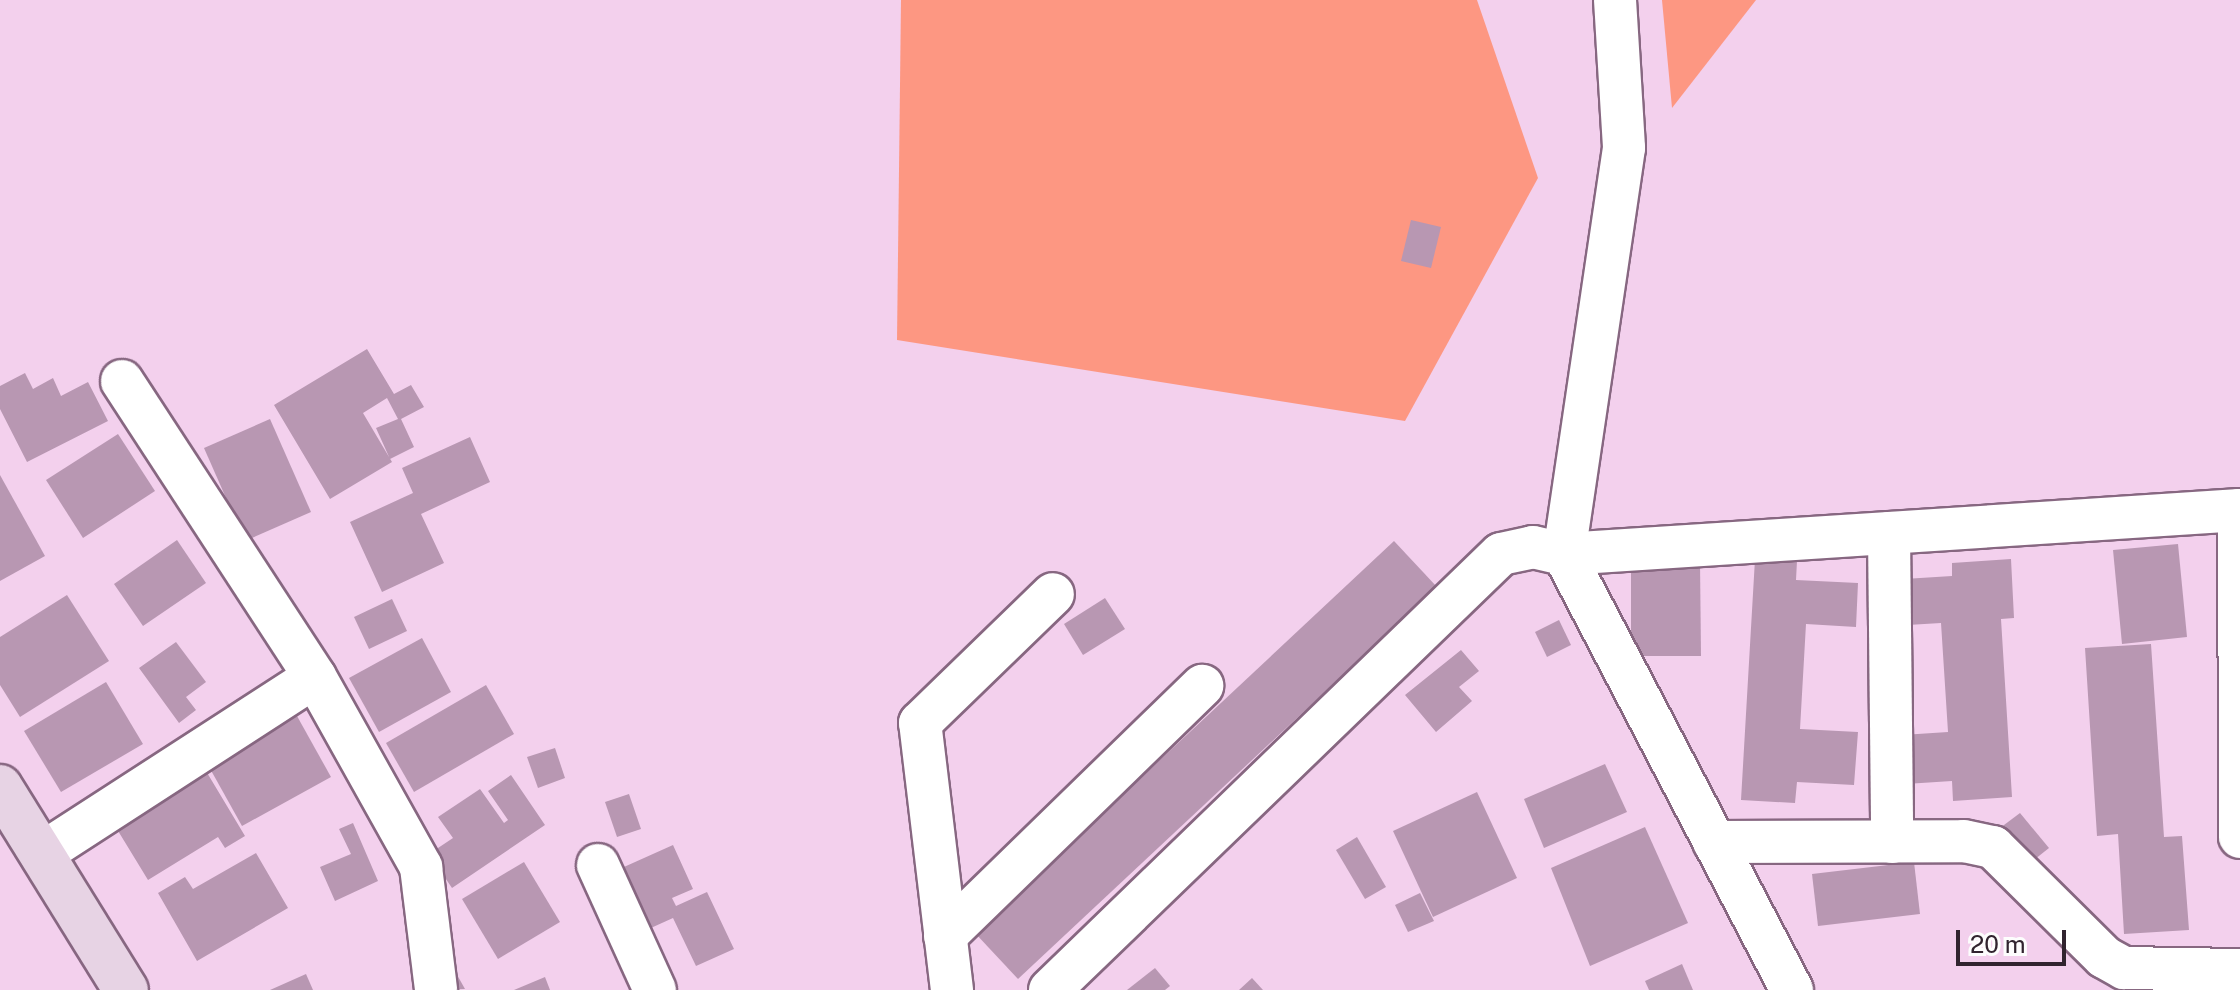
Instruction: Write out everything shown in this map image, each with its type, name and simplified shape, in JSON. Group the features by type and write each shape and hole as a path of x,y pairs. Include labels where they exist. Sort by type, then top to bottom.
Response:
{"street":[{"path":"1615,0 1624,148 1564,554 1792,990"},
{"path":"122,381 315,677 421,867 436,990"},
{"path":"1050,990 1501,554 1533,547 1564,554 2239,510 2240,837"},
{"path":"1889,533 1892,842"},
{"path":"952,990 920,723 1053,594"},
{"path":"41,854 315,677"},
{"path":"945,936 1202,686"},
{"path":"0,787 126,990"},
{"path":"1714,842 1964,841 1993,847 2104,957 2124,968 2240,970"},
{"path":"598,865 655,990"}],"shaded area":[{"path":"901,0 1477,0 1538,178 1405,421 897,340"},
{"path":"1662,0 1756,0 1672,108"}],"building":[{"path":"1411,220 1441,227 1431,268 1401,261"},
{"path":"367,349 394,394 411,385 424,407 401,419 414,447 390,459 392,462 330,499 274,405","holes":["387,398 398,419 376,428 389,457 363,413"]},
{"path":"25,373 33,389 53,378 61,396 88,382 108,421 27,462 0,409 0,386"},
{"path":"270,419 311,512 245,541 204,448"},
{"path":"118,434 155,491 83,538 46,480"},
{"path":"470,437 490,482 421,514 444,563 382,592 350,522 413,493 402,468"},
{"path":"0,475 45,556 0,581"},
{"path":"177,540 206,583 143,626 114,584"},
{"path":"1394,541 1437,587 1018,979 975,933"},
{"path":"2178,544 2187,637 2122,644 2113,550"},
{"path":"1755,559 1797,561 1796,580 1858,583 1856,627 1806,624 1800,729 1858,732 1854,785 1797,782 1795,803 1741,800"},
{"path":"2011,559 2014,618 2001,619 2012,797 1953,801 1952,781 1890,785 1887,736 1948,732 1941,623 1891,626 1888,580 1952,576 1952,563"},
{"path":"1700,562 1701,656 1631,656 1631,563"},
{"path":"67,595 109,661 20,717 0,685 0,637"},
{"path":"1105,598 1125,629 1083,655 1064,624"},
{"path":"392,599 407,631 369,649 354,617"},
{"path":"1559,620 1571,645 1547,657 1535,632"},
{"path":"422,638 451,692 379,732 349,678"},
{"path":"176,642 206,682 186,697 196,710 179,723 139,668"},
{"path":"2151,644 2164,837 2182,836 2189,930 2124,934 2118,834 2097,836 2085,648"},
{"path":"1461,650 1479,671 1459,687 1472,701 1436,732 1405,695"},
{"path":"106,682 143,744 61,792 24,731"},
{"path":"486,685 514,734 414,792 386,743"},
{"path":"297,716 331,777 242,826 208,765"},
{"path":"555,748 565,778 538,788 527,757"},
{"path":"1605,764 1627,812 1544,848 1524,799"},
{"path":"203,766 245,836 225,848 218,837 148,880 112,821"},
{"path":"511,775 545,825 452,888 429,854 453,838 438,817 480,789 504,823 508,820 488,791"},
{"path":"1477,792 1517,878 1433,917 1393,831"},
{"path":"629,794 641,829 617,837 605,802"},
{"path":"2020,813 2049,848 2029,864 2000,828"},
{"path":"353,823 378,881 335,901 320,867 351,854 339,829"},
{"path":"1645,827 1688,923 1590,966 1551,868"},
{"path":"1357,837 1386,887 1365,899 1336,850"},
{"path":"673,845 693,889 672,898 676,906 707,892 734,949 696,966 673,918 642,932 615,871"},
{"path":"256,853 288,908 197,961 158,893 185,877 193,889"},
{"path":"524,862 560,922 498,959 462,899"},
{"path":"1914,862 1920,914 1818,926 1812,874"},
{"path":"1420,893 1434,921 1408,932 1395,905"},
{"path":"1682,964 1693,990 1649,990 1645,981"},
{"path":"1155,968 1170,986 1165,990 1127,990"},
{"path":"456,973 465,989 431,990 430,987"},
{"path":"306,974 313,990 270,990"},
{"path":"545,977 550,990 514,990"},
{"path":"1252,978 1263,990 1239,990"}]}
